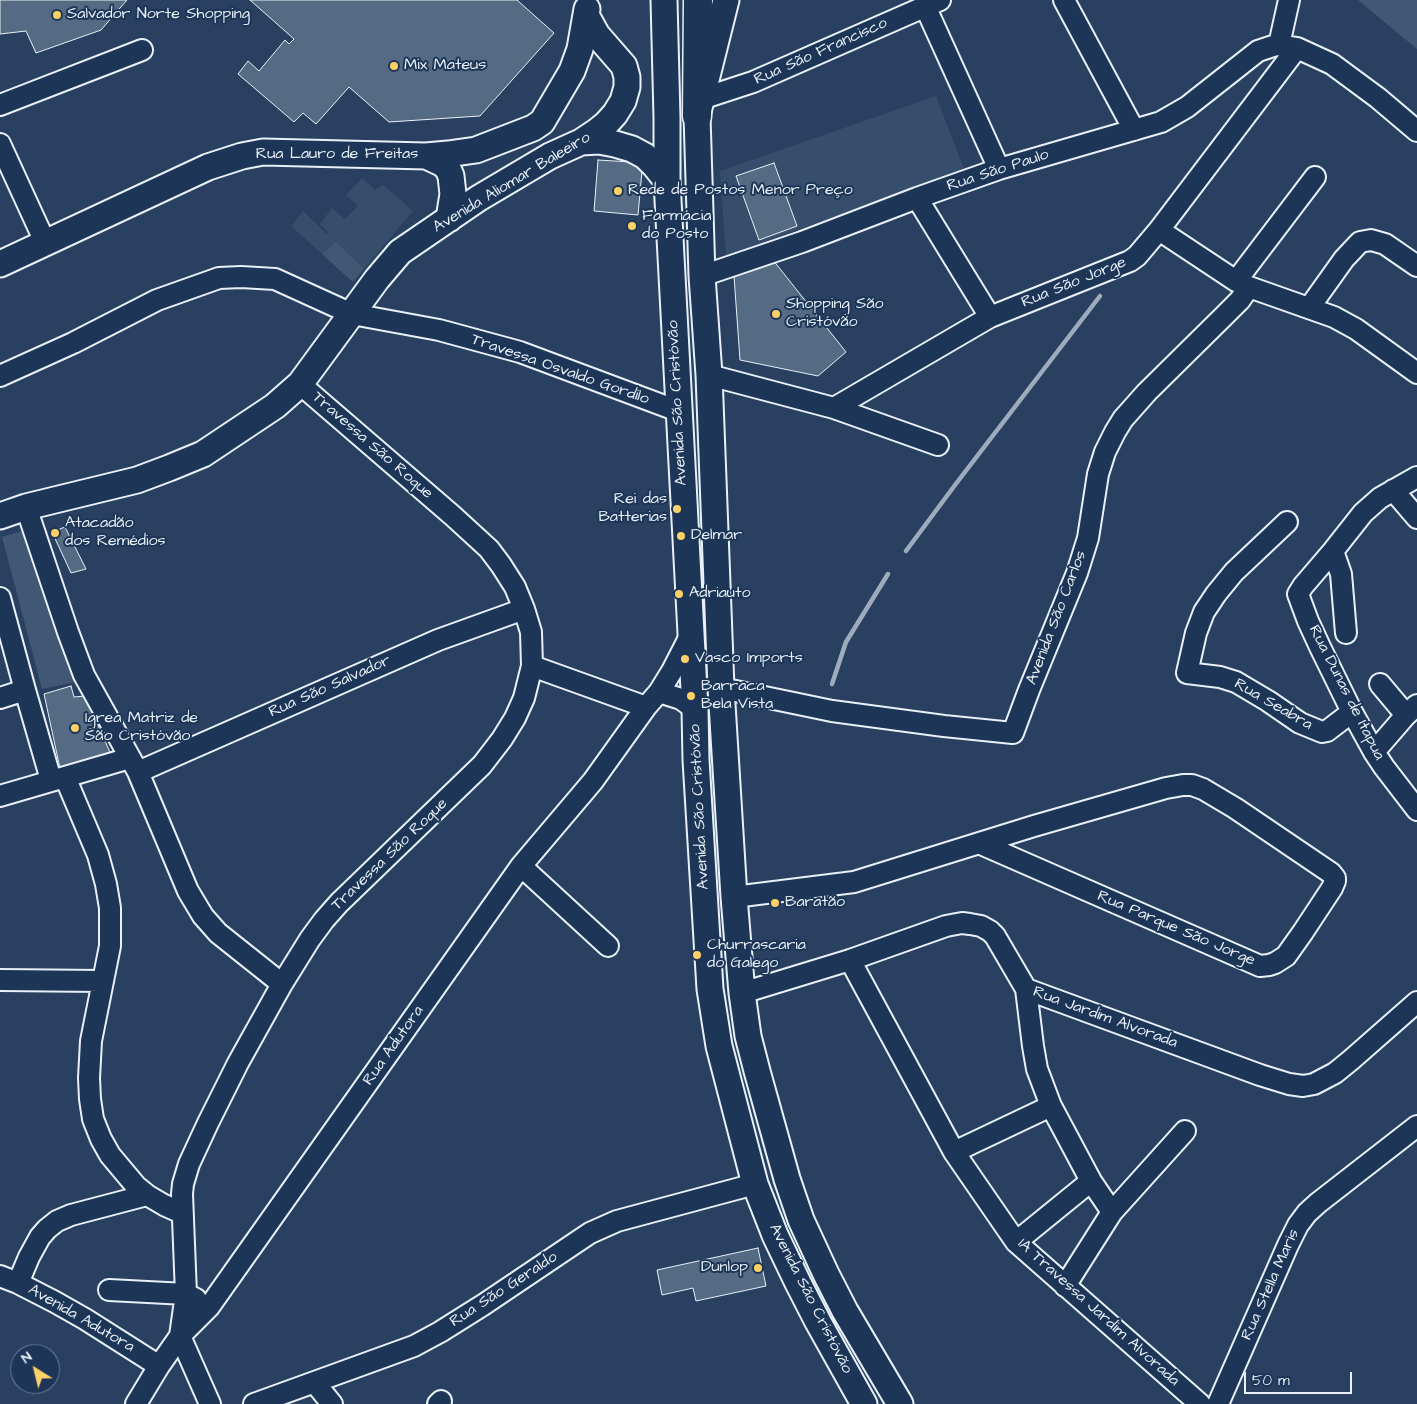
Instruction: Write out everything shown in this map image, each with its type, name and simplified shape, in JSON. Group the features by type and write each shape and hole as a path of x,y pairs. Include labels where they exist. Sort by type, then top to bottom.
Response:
{"highway":[{"path":"698,0 699,107"}],"main road":[{"name":"Avenida São Cristóvão","path":"664,0 667,181 695,709 696,760 710,989 719,1046 755,1184 775,1235 798,1283 864,1404"},
{"name":"Avenida São Cristóvão","path":"726,0 699,107 702,276 709,375 721,688 742,993 748,1036 757,1071 787,1179 801,1220 830,1282 900,1404"},
{"name":"Avenida Aliomar Baleeiro","path":"0,516 26,507 137,480 203,454 275,406 300,384 377,278 400,252 479,198 550,156 581,142 606,124 616,114 623,101 627,87 627,77 624,66 597,36 587,8"},
{"name":"Avenida Aliomar Baleeiro","path":"542,122 572,71 580,49 587,8"},
{"path":"572,71 577,65 591,57 605,54 617,57"},
{"name":"Rua Lauro de Freitas","path":"0,264 208,167 242,156 263,152 426,156 448,154 476,150 532,128 542,122"},
{"path":"581,142 599,141 632,149 645,156 667,181"},
{"path":"476,150 467,169 468,184 479,198"},
{"path":"426,156 443,164 451,176 454,194 449,219"}],"street":[{"path":"1064,0 1134,130"},
{"path":"1289,0 1288,47 1332,64 1378,98 1417,131"},
{"name":"Rua São Francisco","path":"699,107 933,3"},
{"path":"933,3 999,169"},
{"name":"Rua São Paulo","path":"702,276 802,242 999,169 1151,126 1170,118 1258,51 1264,48 1288,47"},
{"name":"Rua São Jorge","path":"834,408 990,317 1130,262 1159,230 1288,47"},
{"path":"0,105 142,50"},
{"path":"0,144 45,242"},
{"name":"Avenida São Carlos","path":"721,688 832,711 944,726 1013,732 1077,573 1088,538 1098,474 1105,452 1115,432 1123,419 1151,388 1240,300 1242,284 1316,177"},
{"path":"917,198 990,317"},
{"path":"1159,230 1242,284 1334,317 1356,328 1417,372"},
{"path":"1309,308 1344,259 1360,242 1371,240 1385,244 1417,266"},
{"name":"Travessa Osvaldo Gordilo","path":"0,376 73,343 157,300 219,278 241,277 275,279 352,314 440,330 520,352 678,411"},
{"path":"709,375 834,408 938,445"},
{"name":"Travessa São Roque","path":"180,1336 186,1294 182,1213 183,1184 189,1164 208,1122 238,1063 282,984 324,920 339,903 482,765 502,739 515,718 524,698 532,666 531,632 524,609 515,587 489,549 300,384"},
{"path":"1346,633 1341,574 1333,551 1363,513 1380,498 1417,477"},
{"path":"1394,490 1417,518"},
{"path":"26,507 84,675 134,765 188,891 203,916 218,933 282,984"},
{"name":"Rua Seabra","path":"1287,522 1234,572 1204,612 1196,633 1187,673 1236,682 1300,723 1322,732 1328,732 1352,712"},
{"name":"Rua Dunas de Itapua","path":"1333,551 1298,594 1308,621 1352,712 1374,752 1417,810"},
{"path":"0,598 25,690 58,779 98,855 106,884 110,908 110,946 91,1041 89,1078 93,1119 110,1155 136,1186 164,1206 182,1213"},
{"name":"Rua São Salvador","path":"0,796 58,779 134,765 438,640 524,609"},
{"name":"Rua Adutora","path":"136,1404 180,1336 209,1307 522,866 593,781 653,699 672,671 690,636"},
{"path":"532,666 653,699 681,699 695,709"},
{"path":"1374,752 1412,712 1380,684"},
{"path":"0,698 25,690"},
{"name":"Rua Parque São Jorge","path":"734,897 854,882 1034,826 1182,785 1192,785 1203,789 1235,808 1331,873 1335,881 1286,956 1275,963 1260,966 981,844"},
{"path":"522,866 608,946"},
{"name":"Rua Jardim Alvorada","path":"742,993 850,960 946,926 970,924 981,926 995,936 1026,989 1260,1075 1289,1084 1303,1086 1314,1084 1335,1073 1417,1002"},
{"name":"1A Travessa Jardim Alvorada","path":"850,960 954,1152 1016,1242 1200,1404"},
{"path":"0,980 102,981"},
{"path":"1026,989 1037,1069 1051,1106 1091,1181 1112,1212"},
{"path":"954,1152 1051,1106"},
{"name":"Rua Stella Maris","path":"1218,1404 1298,1225 1318,1203 1417,1126"},
{"path":"1065,1286 1112,1212 1185,1132"},
{"path":"1016,1242 1091,1181"},
{"name":"Rua São Geraldo","path":"261,1403 414,1346 484,1305 590,1232 618,1221 755,1184"},
{"path":"9,1279 29,1257 40,1237 57,1221 71,1215 147,1195"},
{"name":"Avenida Adutora","path":"9,1279 85,1319 159,1366"},
{"path":"109,1290 186,1294 209,1307"},
{"path":"180,1336 210,1404"},
{"path":"315,1383 332,1404"}],"shaded area":[{"path":"1358,0 1417,0 1417,49"},
{"path":"936,96 964,169 726,256 720,171"},
{"path":"362,178 375,190 383,185 413,211 353,282 291,226 303,211 327,234 328,232 320,224 332,208 345,219 358,206 346,195"},
{"path":"336,242 364,269 353,282 322,254"},
{"path":"29,529 80,681 42,689 2,537"}],"building":[{"name":"Salvador Norte Shopping","path":"0,0 127,0 101,30 36,53 26,31 0,34"},
{"name":"Mix Mateus","path":"250,0 517,0 554,33 480,116 389,122 349,87 316,124 303,113 294,122 238,74 248,61 259,71 285,40 289,44 294,39"},
{"name":"Rede de Postos Menor Preço","path":"598,160 631,162 642,171 638,215 594,211"},
{"path":"774,163 797,226 759,240 736,176"},
{"name":"Shopping São Cristóvão","path":"773,260 846,352 818,376 740,360 734,276"},
{"path":"65,527 86,569 71,573 52,532"},
{"name":"Igrea Matriz de São Cristóvão","path":"71,686 74,697 85,696 113,759 61,773 44,694"},
{"path":"758,1248 766,1286 696,1301 693,1288 662,1295 657,1270"}],"waterway":[{"path":"906,551 1100,296"},
{"path":"832,684 846,642 888,574"}],"place":[{"name":"Salvador Norte Shopping","path":"57,15"},
{"name":"Mix Mateus","path":"394,66"},
{"name":"Rede de Postos Menor Preço","path":"618,191"},
{"name":"Farmácia do Posto","path":"632,226"},
{"name":"Shopping São Cristóvão","path":"776,314"},
{"name":"Rei das Batterias","path":"677,509"},
{"name":"Atacadão dos Remédios","path":"55,533"},
{"name":"Delmar","path":"681,536"},
{"name":"Adriauto","path":"679,594"},
{"name":"Vasco Imports","path":"685,659"},
{"name":"Barraca Bela Vista","path":"691,696"},
{"name":"Igrea Matriz de São Cristóvão","path":"75,728"},
{"name":"Baratão","path":"775,903"},
{"name":"Churrascaria do Galego","path":"697,955"},
{"name":"Dunlop","path":"758,1268"}]}
